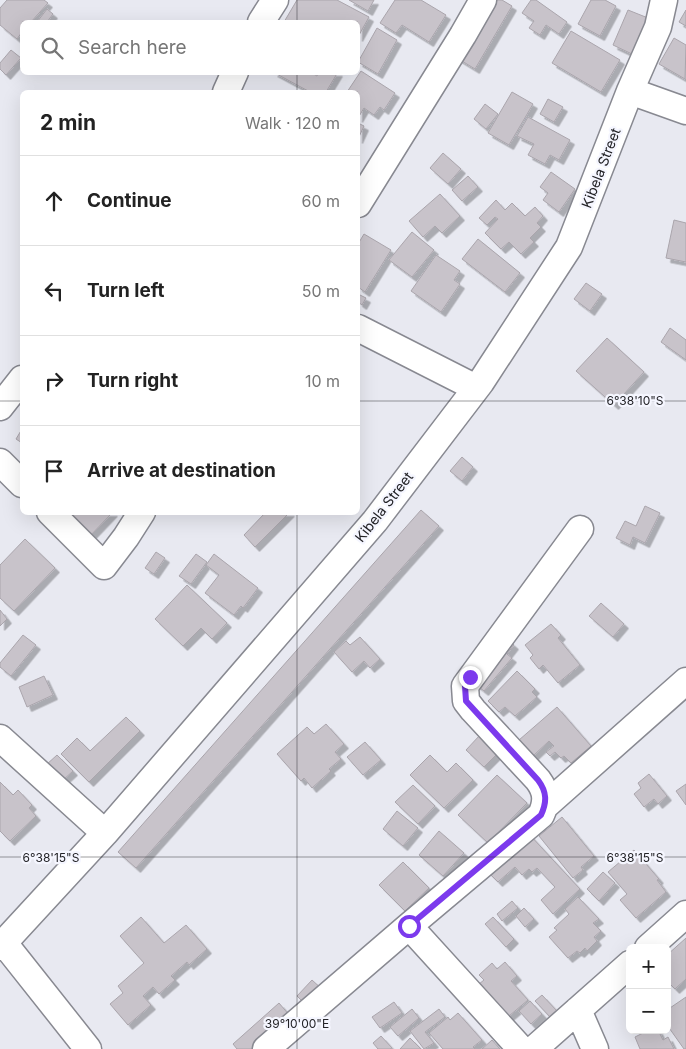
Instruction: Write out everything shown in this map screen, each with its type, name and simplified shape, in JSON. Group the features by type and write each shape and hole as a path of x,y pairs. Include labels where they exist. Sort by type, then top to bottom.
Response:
{"street":[{"path":"262,20 275,0"},
{"path":"360,197 483,0"},
{"name":"Kibela Street","path":"2,945 105,834 375,521 476,388 570,247 630,91 658,27 664,0"},
{"path":"227,90 234,75"},
{"path":"630,91 686,111"},
{"path":"360,329 476,388"},
{"path":"0,407 20,382"},
{"path":"0,462 20,482"},
{"path":"53,515 104,566 140,515"},
{"path":"266,1049 541,815 546,797 544,787 473,710 466,701 465,686 580,529"},
{"path":"545,806 686,681"},
{"path":"0,738 105,834"},
{"path":"652,944 686,914"},
{"path":"409,926 521,1049"},
{"path":"2,945 88,1049"},
{"path":"534,1049 626,968"},
{"path":"578,1010 595,1049"}],"building":[{"path":"7,0 44,0 48,3 33,20 20,20 20,35 17,39 0,25 0,8"},
{"path":"297,0 337,0 369,17 360,33 360,20 285,20"},
{"path":"349,0 374,0 368,11"},
{"path":"395,0 421,0 446,15 429,42 402,25 396,33 380,23"},
{"path":"492,0 502,0 512,6 475,69 457,58"},
{"path":"531,0 536,0 567,22 559,34 546,25 540,35 529,28 534,21 522,13"},
{"path":"591,0 605,0 616,6 600,36 578,24"},
{"path":"47,9 53,14 48,20 39,20"},
{"path":"628,10 648,18 632,54 613,45"},
{"path":"686,10 686,26 679,22"},
{"path":"377,28 397,40 378,74 360,63 360,58"},
{"path":"571,31 620,60 601,92 552,63"},
{"path":"674,38 686,45 685,79 659,64"},
{"path":"11,50 20,57 6,75 0,69 0,63"},
{"path":"361,71 395,93 384,110 380,107 374,115 364,108 360,115 360,90 348,90"},
{"path":"279,75 336,75 327,90 306,90"},
{"path":"512,92 533,104 509,145 488,133"},
{"path":"548,99 563,107 554,122 540,114"},
{"path":"485,104 498,114 486,129 474,119"},
{"path":"528,117 570,140 559,160 550,155 545,164 528,155 534,144 517,136"},
{"path":"360,124 364,126 360,135"},
{"path":"443,153 461,169 448,184 430,168"},
{"path":"551,172 575,189 559,212 543,200 548,193 540,187"},
{"path":"468,176 478,187 462,201 452,190"},
{"path":"440,194 460,216 442,233 435,226 423,237 409,221"},
{"path":"496,200 505,210 512,203 525,216 535,207 543,216 537,223 541,227 530,238 534,242 521,254 509,242 501,249 485,233 498,219 495,217 487,225 479,218"},
{"path":"674,220 686,223 686,262 666,258"},
{"path":"412,232 434,250 412,277 389,260"},
{"path":"364,234 391,250 365,292 360,288 360,241"},
{"path":"478,239 520,273 505,292 462,259"},
{"path":"436,255 460,271 454,280 460,284 441,312 411,291"},
{"path":"586,283 602,294 590,311 574,299"},
{"path":"360,295 366,298 362,305 360,304"},
{"path":"670,328 686,340 686,360 661,342"},
{"path":"607,338 644,372 614,405 576,371"},
{"path":"20,432 20,442 16,439"},
{"path":"462,457 473,467 462,481 450,471"},
{"path":"645,506 660,513 645,543 633,537 630,545 616,538 625,521 636,526"},
{"path":"421,510 439,526 136,868 118,852"},
{"path":"64,515 110,515 88,538"},
{"path":"263,515 287,515 255,547 244,535"},
{"path":"25,539 55,568 14,611 0,598 0,565"},
{"path":"156,552 165,558 154,574 145,568"},
{"path":"196,554 207,562 191,584 179,576"},
{"path":"214,554 258,588 243,608 241,606 234,615 205,593 219,575 206,565"},
{"path":"187,585 227,623 212,639 201,628 183,646 155,619"},
{"path":"601,603 624,624 613,637 589,616"},
{"path":"0,610 7,619 0,626"},
{"path":"551,624 561,635 558,638 580,665 558,683 543,665 539,669 530,658 533,655 525,645"},
{"path":"23,635 36,645 11,676 0,667 0,663"},
{"path":"360,637 380,659 370,668 364,661 352,672 334,652 346,641 350,645"},
{"path":"506,638 514,645 507,654 512,658 484,691 470,680"},
{"path":"517,671 535,689 532,692 537,697 515,716 505,707 499,712 488,701"},
{"path":"44,676 53,695 27,707 19,687"},
{"path":"557,707 591,746 571,763 564,756 561,758 555,752 550,756 546,752 554,746 549,741 533,756 519,740"},
{"path":"126,717 140,731 89,782 61,754 77,738 90,751"},
{"path":"326,724 344,744 335,752 341,759 312,788 304,778 301,781 277,754 307,727 314,734"},
{"path":"480,735 498,753 484,767 466,750"},
{"path":"365,742 381,760 363,775 347,757"},
{"path":"57,755 73,771 62,781 46,765"},
{"path":"430,755 447,772 456,763 473,780 444,808 410,775"},
{"path":"649,774 667,796 658,804 654,799 644,807 634,794 641,788 638,783"},
{"path":"497,775 527,803 488,843 458,815"},
{"path":"0,782 13,795 18,790 32,805 29,808 36,816 10,841 0,831"},
{"path":"686,784 686,805 676,791"},
{"path":"413,785 435,806 418,824 395,802"},
{"path":"397,811 418,828 403,846 383,829"},
{"path":"562,817 594,856 581,867 583,870 573,878 539,836"},
{"path":"439,831 464,853 443,876 419,855"},
{"path":"528,833 580,889 553,914 541,900 555,887 537,868 532,872 529,869 522,875 515,867 498,882 487,871"},
{"path":"634,850 659,879 657,880 666,892 636,918 620,900 627,894 608,872"},
{"path":"403,862 429,888 405,911 379,885"},
{"path":"603,872 615,883 599,901 587,889"},
{"path":"578,897 599,919 593,923 601,931 594,937 597,941 587,951 585,948 580,953 577,951 568,958 549,937 557,930 554,928 569,914 565,909"},
{"path":"512,901 518,908 502,921 497,914"},
{"path":"524,908 534,919 525,927 516,916"},
{"path":"141,917 164,943 186,925 207,949 189,965 187,962 171,976 175,980 159,994 153,987 143,996 151,1005 128,1025 110,1004 123,993 118,986 144,963 120,936"},
{"path":"493,917 514,939 506,947 485,924"},
{"path":"686,938 686,979 675,989 671,985 671,951"},
{"path":"505,962 517,976 511,981 528,1000 509,1016 501,1007 495,1012 474,988 484,980 479,975 492,963 497,969"},
{"path":"312,980 323,990 307,1006 297,996"},
{"path":"542,995 557,1011 550,1017 535,1001"},
{"path":"686,997 686,1049 684,1049 671,1031 671,1007"},
{"path":"530,1001 542,1014 531,1024 519,1011"},
{"path":"394,1002 402,1013 380,1028 372,1017"},
{"path":"279,1003 290,1016 252,1049 237,1049 233,1044"},
{"path":"412,1009 419,1018 398,1036 390,1027"},
{"path":"439,1009 445,1017 425,1032 434,1043 424,1049 410,1031"},
{"path":"458,1013 482,1040 473,1047 475,1049 443,1049 429,1033 448,1017 450,1020"},
{"path":"641,1034 660,1034 663,1040 668,1037 674,1049 640,1049 635,1037"},
{"path":"381,1036 392,1048 378,1049 373,1043"},
{"path":"410,1038 421,1049 400,1049"},
{"path":"492,1040 500,1049 482,1049"}],"route":[{"path":"409,926 541,815 545,806 544,787 466,701 465,686 470,677"}]}
